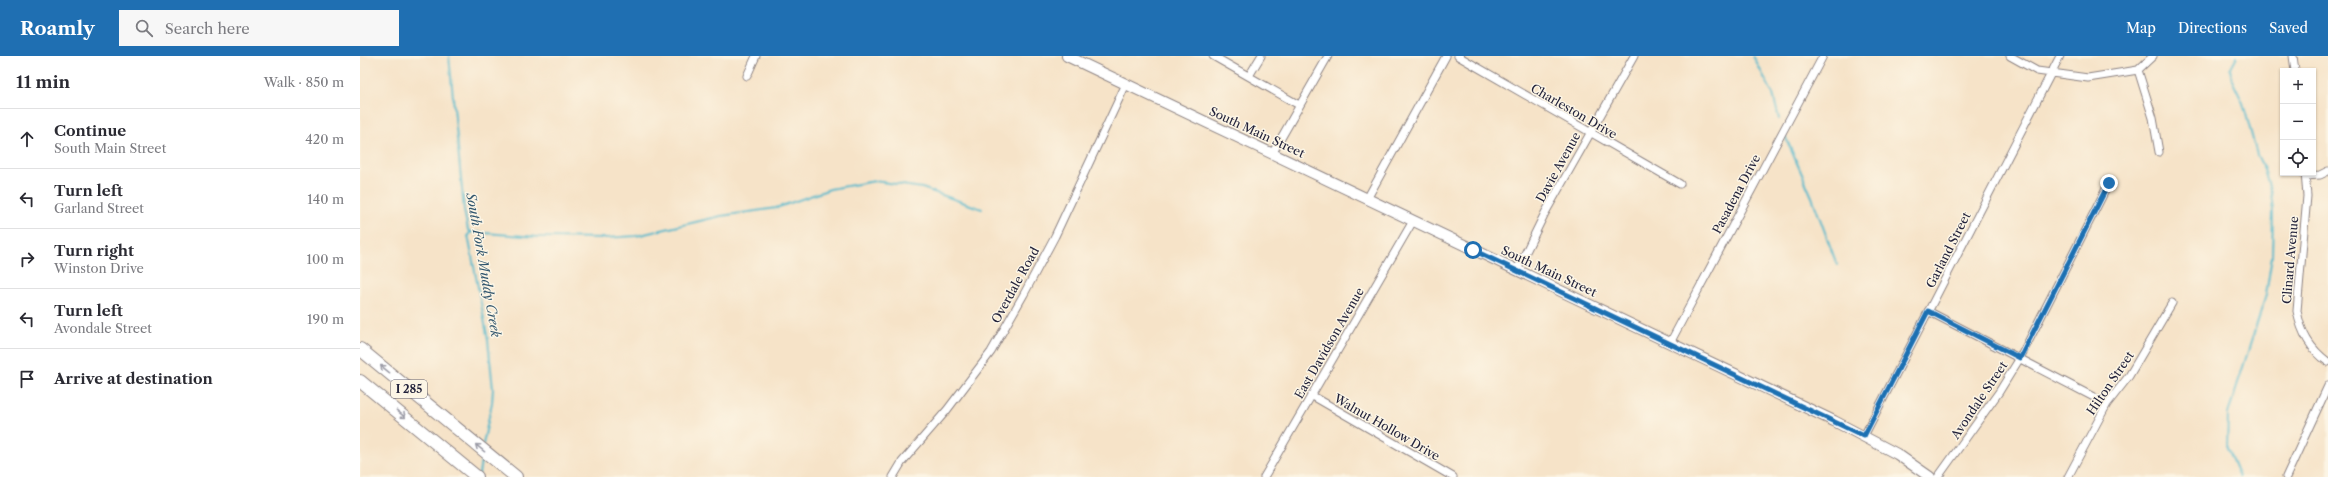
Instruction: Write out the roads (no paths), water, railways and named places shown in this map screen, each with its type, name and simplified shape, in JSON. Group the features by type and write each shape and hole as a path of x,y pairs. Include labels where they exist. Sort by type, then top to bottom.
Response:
{"highway":[{"name":"I 285","path":"360,349 516,477"},
{"name":"I 285","path":"360,381 477,477"}],"main road":[{"name":"South Main Street","path":"1067,56 1864,436 1898,454 1930,477"}],"street":[{"path":"747,76 756,56"},
{"path":"1213,56 1299,105"},
{"path":"1249,76 1261,56"},
{"path":"1272,154 1328,56"},
{"path":"1367,198 1446,56"},
{"name":"Charleston Drive","path":"1458,56 1680,184"},
{"name":"Davie Avenue","path":"1517,270 1545,213 1634,56"},
{"name":"Pasadena Drive","path":"1670,344 1823,56"},
{"path":"2010,56 2038,71 2088,78 2138,70 2153,56"},
{"name":"Garland Street","path":"1864,436 2060,56"},
{"path":"2293,56 2295,68"},
{"path":"2138,70 2153,118 2158,152"},
{"name":"Overdale Road","path":"893,477 902,462 947,410 991,352 1055,236 1126,84"},
{"path":"2316,175 2320,175 2328,171"},
{"name":"Clinard Avenue","path":"2305,176 2307,196 2297,311 2299,323 2307,341 2328,362"},
{"name":"Avondale Street","path":"1938,477 1983,416 2020,358 2109,183"},
{"name":"East Davidson Avenue","path":"1264,477 1413,221"},
{"name":"Hilton Street","path":"2068,477 2107,404 2130,376 2172,303"},
{"path":"1928,311 2107,404"},
{"path":"2286,477 2328,386"},
{"name":"Walnut Hollow Drive","path":"1311,395 1444,475 1453,477"}],"waterway":[{"name":"South Fork Muddy Creek","path":"449,56 464,210 468,230 471,232"},
{"path":"1753,56 1773,94 1779,119"},
{"path":"2237,56 2230,69 2232,80 2243,103 2257,155 2264,169 2271,193 2273,211 2272,256 2266,295 2228,414 2227,448 2239,477"},
{"path":"1785,136 1812,197 1837,265"},
{"path":"471,232 538,237 606,238 636,236 721,216 776,208 830,189 875,181 922,188 982,209"},
{"name":"South Fork Muddy Creek","path":"471,232 468,235 488,340 493,389 492,403 483,444"},
{"name":"South Fork Muddy Creek","path":"479,474 482,454"}]}
